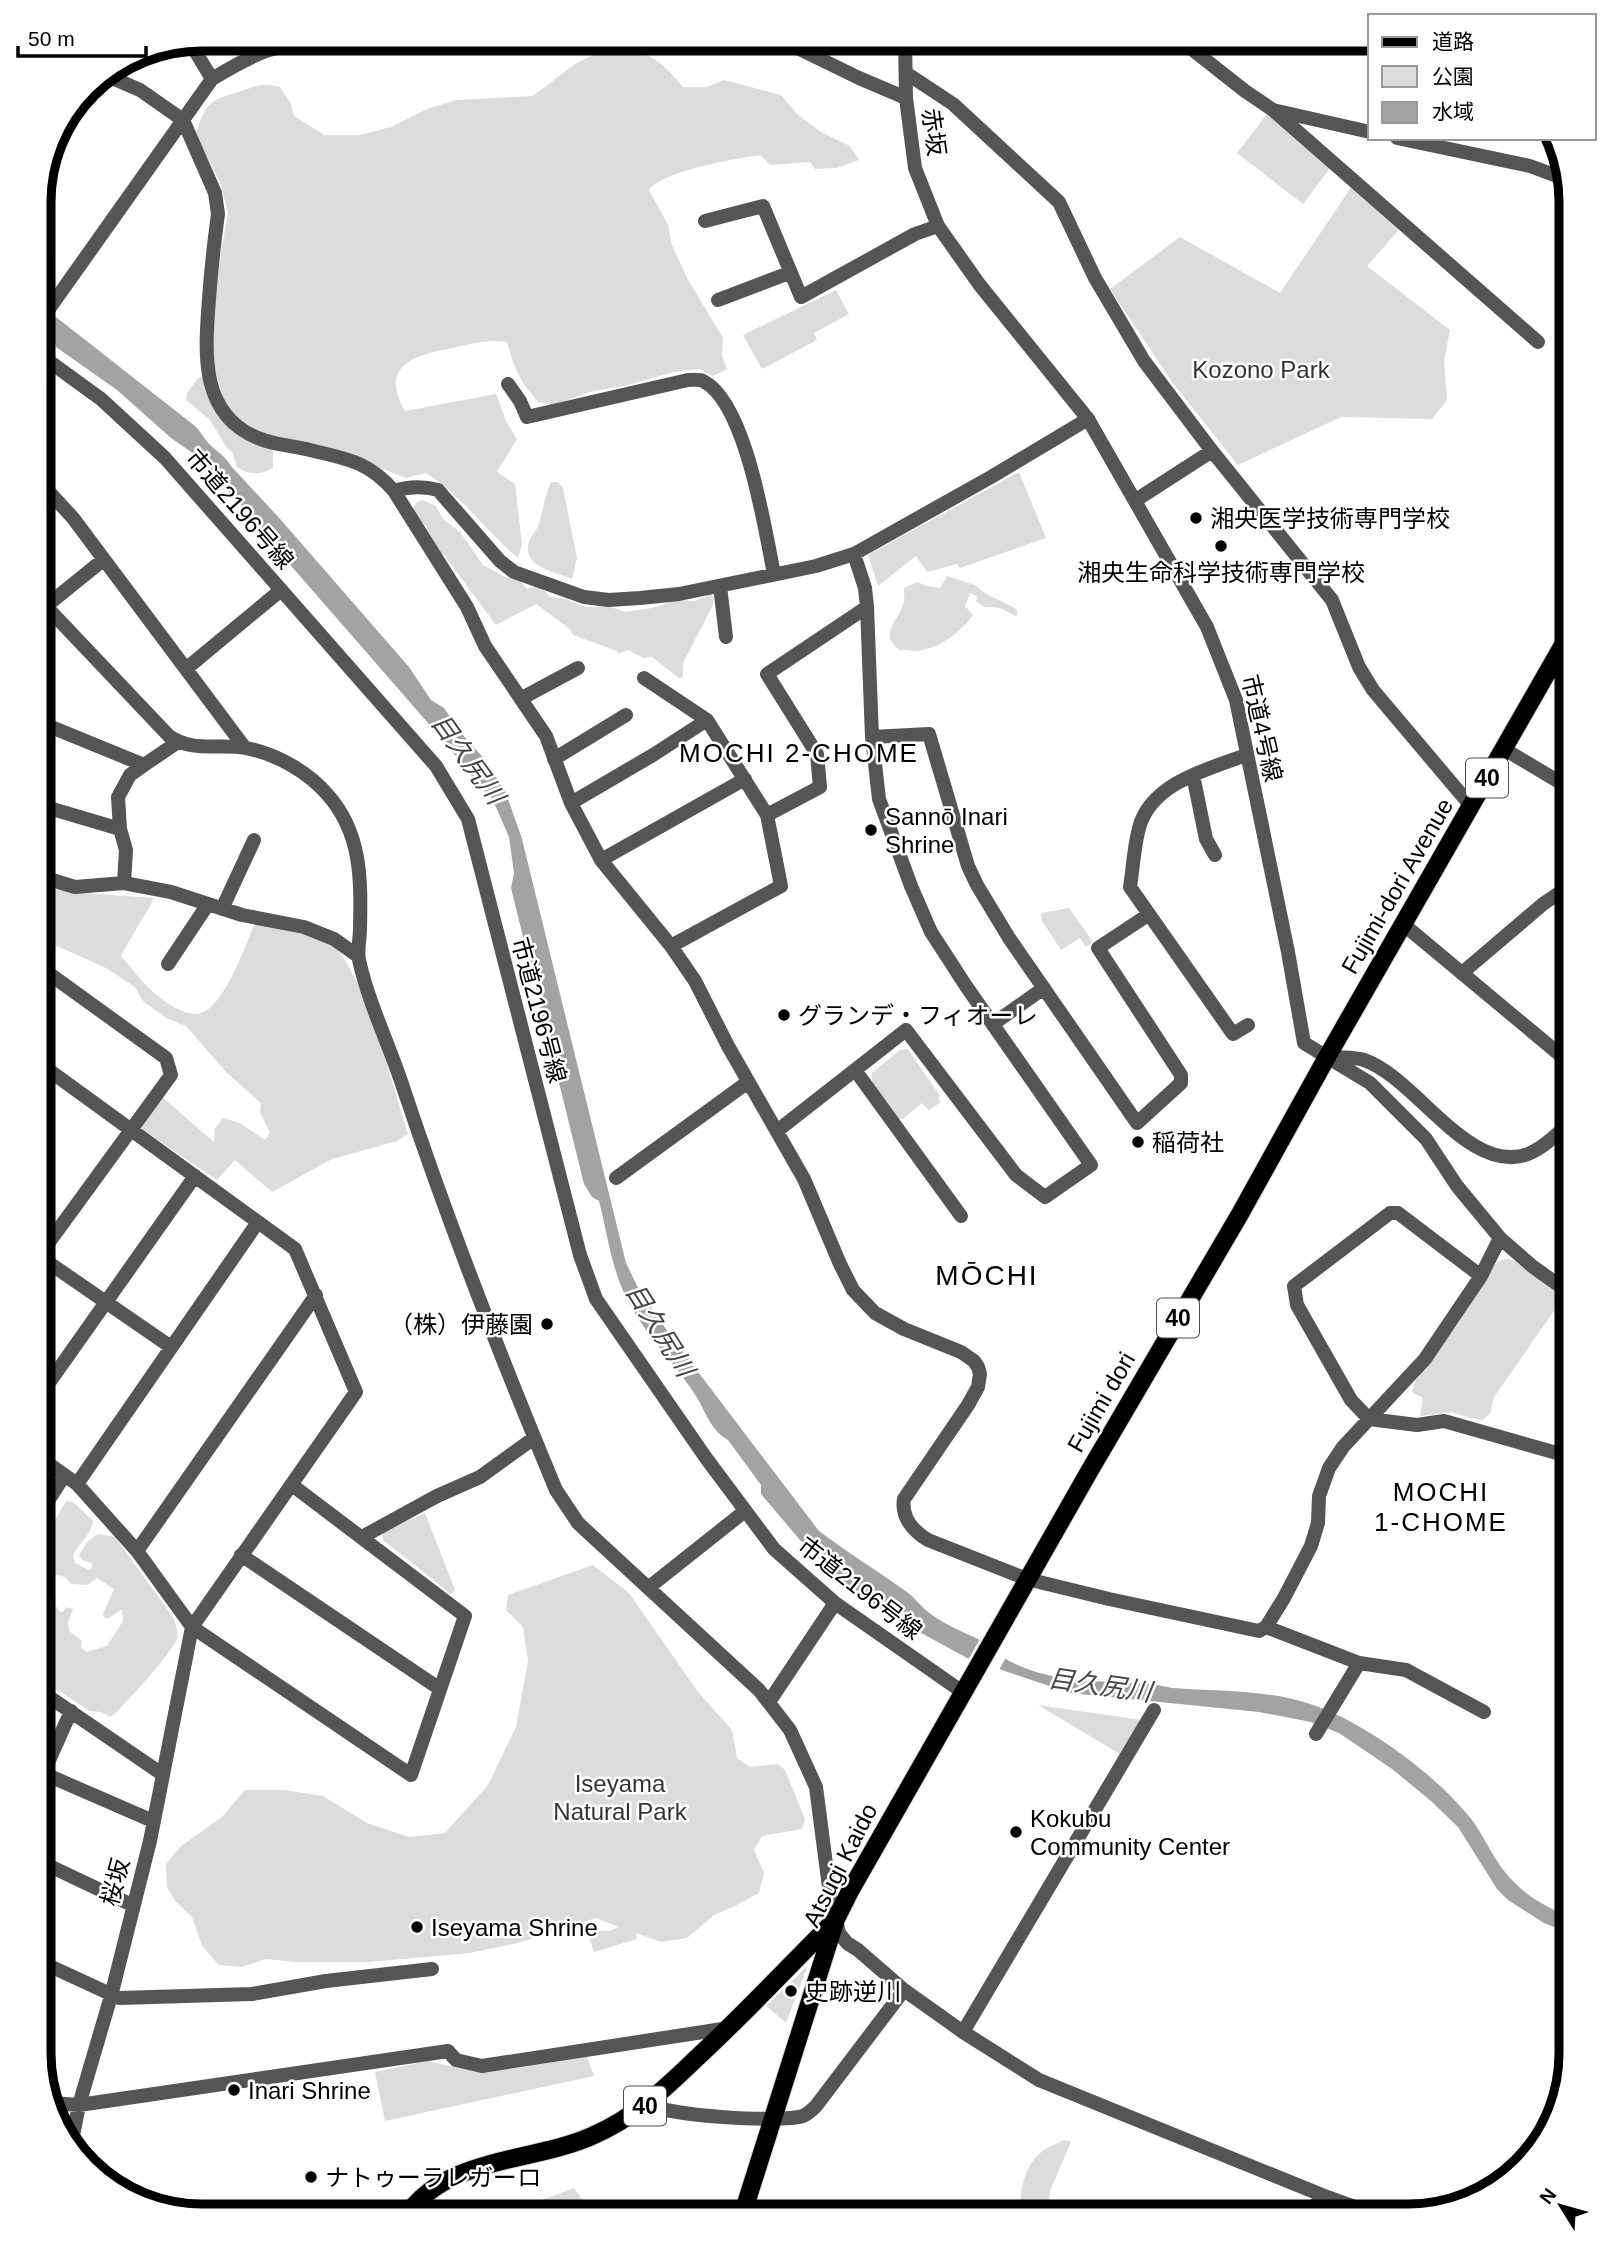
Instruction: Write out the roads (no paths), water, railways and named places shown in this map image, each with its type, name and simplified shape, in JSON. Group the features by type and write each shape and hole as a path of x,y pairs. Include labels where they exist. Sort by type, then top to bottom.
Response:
{"main road":[{"name":"Fujimi-dori Avenue","path":"1327,1056 1559,654"},
{"name":"Fujimi dori","path":"976,1671 1240,1214 1327,1056"},
{"name":"Atsugi Kaido","path":"836,1919 976,1671"},
{"name":"40","path":"416,2204 425,2193 441,2183 462,2174 590,2137 648,2104 729,2028 832,1939 836,1919"},
{"name":"Atsugi Kaido","path":"746,2204 832,1939"}],"street":[{"path":"195,51 212,79"},
{"path":"51,306 212,79 266,51"},
{"path":"804,51 906,98"},
{"name":"赤坂","path":"905,51 906,98 915,168 938,226"},
{"path":"1195,51 1273,110 1538,342"},
{"path":"906,73 953,104 1059,202 1095,278 1144,361 1212,451 1332,600 1359,667 1373,690 1471,806"},
{"path":"114,79 139,90 183,120 215,192 218,214 205,352 208,377 222,410 237,425 258,438 353,461 380,474 394,491 467,607 485,646 546,736 571,803 601,860 671,946 695,981 813,1197 840,1265 857,1296 868,1308 890,1322 961,1352 978,1367 979,1381 973,1397 904,1499 905,1516 919,1534 1027,1579 1259,1631 1266,1627 1284,1598 1311,1546 1318,1522 1319,1496 1327,1472 1343,1447 1425,1359 1481,1276 1500,1238"},
{"path":"1273,110 1368,132"},
{"path":"1406,140 1530,166 1557,176"},
{"path":"705,221 763,206 801,298 915,234 938,226"},
{"name":"市道4号線","path":"938,226 979,284 1088,419 1212,637 1236,699 1289,951 1304,1043 1370,1083 1426,1139 1457,1186 1500,1238 1559,1285"},
{"path":"718,300 789,273"},
{"name":"市道2196号線","path":"51,363 102,399 164,458 436,766 468,819 580,1255 596,1299 706,1458 774,1549 835,1603 964,1693"},
{"path":"508,384 527,417 688,380 701,380 712,387 723,401 749,458 774,574"},
{"path":"394,491 424,486 438,490 500,561 514,572 584,597 609,600 639,598 720,586 816,566 854,554 1088,419"},
{"path":"1136,500 1212,451"},
{"path":"51,494 73,518 245,748"},
{"path":"777,1131 906,1030 1016,1175 1045,1197 1091,1165 932,932 911,886 879,799 872,737 867,607 865,588 854,554"},
{"path":"51,599 103,560"},
{"path":"720,586 726,637"},
{"path":"187,668 281,590"},
{"path":"767,815 820,787 817,754 766,674 867,607"},
{"path":"51,616 169,736 188,746 245,748 277,758 306,775 327,794 344,816 355,841 360,866 358,956 370,1001 391,1052 440,1197 556,1490 578,1523 759,1690 790,1730 816,1787 825,1866 839,1933 832,1939 963,2032 1039,2080 1346,2204"},
{"path":"522,698 578,668"},
{"path":"643,678 707,720 767,815 781,886 671,946"},
{"path":"554,759 626,716"},
{"path":"571,803 707,720"},
{"path":"51,727 144,765"},
{"path":"872,737 929,734 968,866 977,885 1137,1123 1181,1083 1181,1075 1098,948 1147,915"},
{"path":"124,884 126,850 120,829 118,797 130,775 178,742"},
{"path":"1504,749 1559,781"},
{"path":"1246,755 1193,775 1149,805 1139,827 1130,887 1147,915 1234,1034 1248,1025"},
{"path":"1193,775 1206,839 1215,855"},
{"path":"601,860 745,779"},
{"path":"51,809 120,829"},
{"path":"167,964 215,906 254,840"},
{"path":"51,880 75,887 124,884 171,892 215,906 304,927 334,939 358,956"},
{"path":"1462,973 1559,894"},
{"path":"1404,924 1559,1053"},
{"path":"51,975 166,1058 171,1075 51,1239"},
{"path":"993,1024 1044,988"},
{"path":"1327,1056 1364,1060 1381,1069 1472,1144 1496,1156 1528,1154 1559,1131"},
{"path":"855,1070 905,1126 961,1216"},
{"path":"51,1071 295,1249 356,1392 192,1628"},
{"path":"616,1178 748,1082"},
{"path":"51,1380 195,1176"},
{"path":"1481,1276 1398,1213 1390,1213 1294,1286 1297,1305 1303,1316 1351,1400 1369,1419 1417,1425 1444,1421 1559,1453"},
{"path":"51,1501 70,1480 171,1347 258,1222"},
{"path":"51,1264 171,1347"},
{"path":"137,1551 316,1296"},
{"path":"362,1537 437,1496 481,1477 534,1438"},
{"path":"51,1466 70,1480 137,1551 192,1628 411,1775 465,1616 292,1485"},
{"path":"648,1588 745,1511"},
{"path":"241,1555 440,1689"},
{"path":"769,1702 835,1603"},
{"path":"1266,1627 1359,1663 1406,1670 1484,1712"},
{"name":"桜坂","path":"74,2133 79,2105 111,1996 153,1821 192,1628"},
{"path":"1316,1734 1359,1663"},
{"path":"51,1698 162,1774"},
{"path":"963,2032 1154,1710"},
{"path":"51,1754 71,1711"},
{"path":"51,1778 153,1821"},
{"path":"51,1867 132,1905"},
{"path":"51,1967 119,1998 252,1994 326,1981 432,1969"},
{"path":"648,2104 663,2110 772,2119 805,2116 816,2106 904,1990"},
{"path":"60,2104 79,2105 448,2051 456,2060 482,2066 729,2028"},
{"path":"1317,2204 1322,2195"}],"water":[{"name":"目久尻川","path":"56,317 195,426 409,667 431,700 444,708 461,733 486,761 506,793 522,839 626,1263 640,1292 673,1339 819,1531 907,1592 938,1619 978,1639 1009,1661 1039,1673 1076,1680 1272,1695 1304,1702 1349,1721 1418,1767 1457,1802 1513,1881 1526,1893 1559,1912 1559,1929 1544,1923 1508,1900 1497,1889 1458,1827 1392,1769 1339,1733 1311,1722 1259,1712 1070,1693 969,1659 890,1616 839,1578 800,1540 761,1494 761,1485 728,1440 712,1425 694,1393 644,1327 624,1293 599,1201 592,1197 584,1184 511,888 514,873 509,837 492,798 286,560 286,554 260,525 258,519 244,509 197,456 171,438 117,390 56,347 51,337 51,323"}],"place":[{"name":"湘央医学技術専門学校","path":"1196,518"},
{"name":"湘央生命科学技術専門学校","path":"1221,546"},
{"name":"Sannō Inari Shrine","path":"871,830"},
{"name":"グランデ・フィオーレ","path":"784,1015"},
{"name":"稲荷社","path":"1138,1142"},
{"name":"（株）伊藤園","path":"547,1324"},
{"name":"Kokubu Community Center","path":"1016,1832"},
{"name":"Iseyama Shrine","path":"417,1927"},
{"name":"史跡逆川","path":"791,1991"},
{"name":"Inari Shrine","path":"234,2090"},
{"name":"ナトゥーラレガーロ","path":"311,2177"}],"district":[{"name":"MOCHI 2-CHOME","path":"799,753"},
{"name":"MŌCHI","path":"987,1275"},
{"name":"MOCHI 1-CHOME","path":"1441,1507"}],"park label":[{"name":"Kozono Park","path":"1261,369"},
{"name":"Iseyama Natural Park","path":"620,1797"}]}
